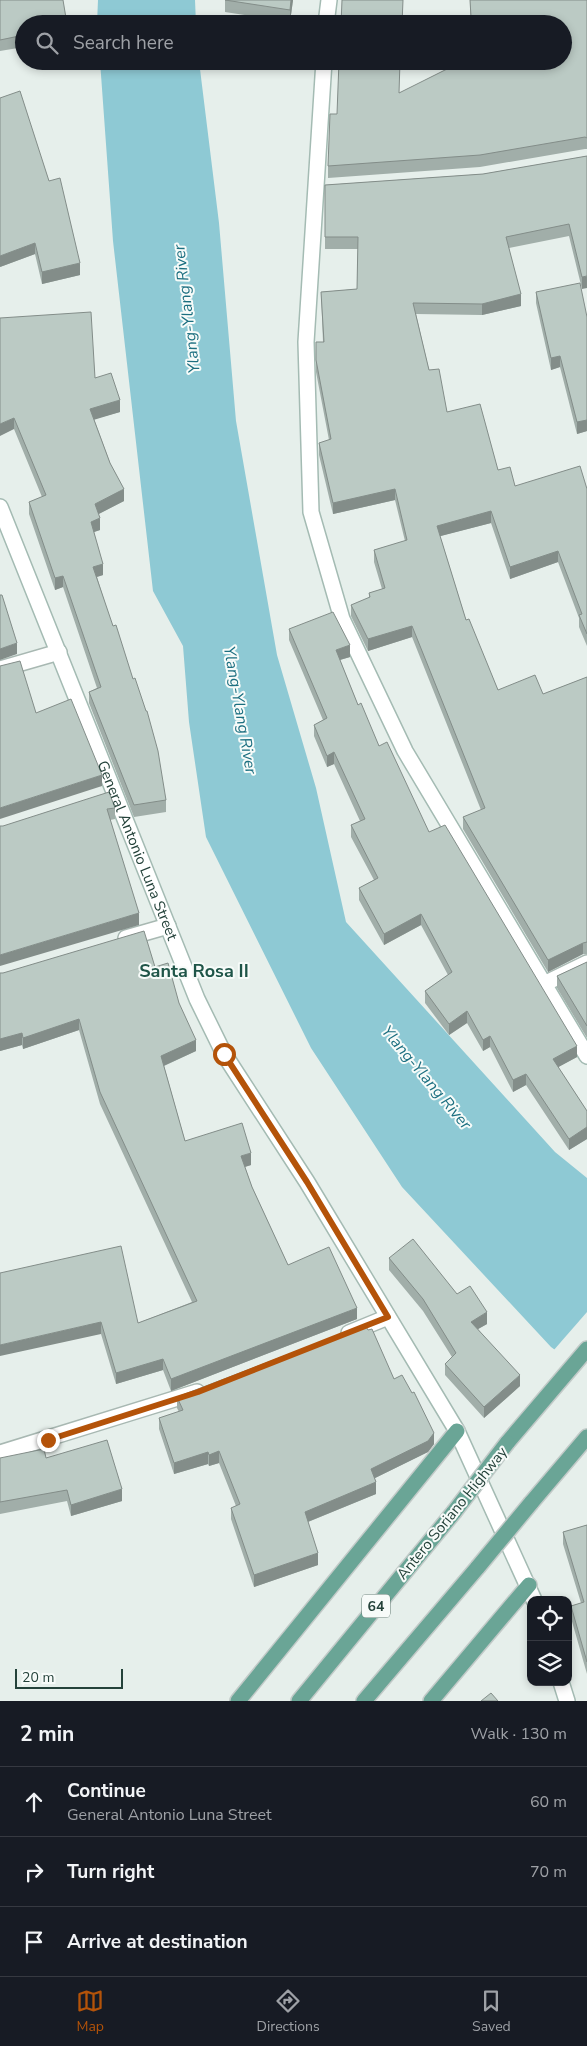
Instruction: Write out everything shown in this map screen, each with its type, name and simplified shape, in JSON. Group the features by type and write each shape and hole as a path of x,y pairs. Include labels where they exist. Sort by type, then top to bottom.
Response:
{"main road":[{"name":"Antero Soriano Highway","path":"298,1701 454,1512 526,1419 587,1349"},
{"path":"238,1701 456,1431"},
{"path":"364,1701 587,1437"},
{"path":"430,1701 529,1585"}],"street":[{"path":"327,15 329,0"},
{"path":"323,70 306,342 312,512 342,619 404,751 587,1056"},
{"path":"316,188 336,187"},
{"name":"General Antonio Luna Street","path":"0,507 197,999 224,1054 307,1182 456,1431 533,1596"},
{"path":"0,668 59,652"},
{"path":"97,798 115,792"},
{"path":"112,942 168,926"},
{"path":"544,984 587,964"},
{"path":"337,1338 388,1317"},
{"path":"0,1453 48,1440 207,1388"},
{"path":"562,1686 567,1701"}],"water":[{"path":"98,0 195,0 196,15 97,15"},
{"name":"Ylang-Ylang River","path":"101,70 200,70 219,223 236,421 277,655 316,788 346,922 555,1152 587,1178 587,1373 551,1347 402,1187 311,1048 206,837 189,722 183,646 153,591 113,241"}],"pier":[{"path":"587,1312 587,1375 553,1351"}],"building":[{"path":"0,0 63,0 66,15 15,15 15,37 0,40"},
{"path":"225,0 291,0 290,10"},
{"path":"342,0 403,0 402,15 341,15"},
{"path":"470,0 587,0 587,138 480,155 328,166 330,114 337,114 339,70 400,70 399,93 445,70 572,70 572,15 471,15"},
{"path":"20,91 49,181 60,178 80,263 42,272 35,243 0,256 0,98"},
{"path":"587,156 587,276 582,277 569,224 506,237 521,294 482,304 413,303 429,370 439,369 447,412 480,404 498,470 510,467 515,486 580,466 587,489 587,634 579,615 582,614 558,551 510,567 491,511 437,526 466,620 469,619 498,690 535,675 543,694 587,677 587,942 548,960 463,817 485,808 412,626 368,639 351,605 370,597 369,593 385,588 374,550 407,540 395,489 333,503 319,443 331,439 316,360 316,342 324,342 321,292 357,289 358,237 325,237 325,185 483,174"},
{"path":"580,283 587,317 587,420 577,422 560,356 551,358 536,292"},
{"path":"91,312 95,378 111,373 120,400 90,409 110,463 124,489 95,504 100,518 91,522 103,564 93,567 113,626 116,625 133,679 135,678 147,711 158,751 166,800 134,805 89,692 101,687 63,576 55,578 29,502 46,495 14,418 0,424 0,318"},
{"path":"0,595 2,595 17,643 0,649"},
{"path":"333,612 350,645 336,650 358,705 361,703 379,746 387,742 429,832 445,825 577,1046 553,1059 587,1111 587,1127 569,1139 526,1074 513,1080 490,1036 483,1040 467,1011 449,1024 425,991 452,972 421,914 384,934 359,888 378,878 351,825 365,819 334,752 327,756 314,725 327,718 289,629"},
{"path":"20,661 36,713 71,699 102,775 0,808 0,666"},
{"path":"109,792 115,808 107,809 139,913 0,955 0,826"},
{"path":"144,931 155,967 168,963 179,1003 196,1040 161,1056 185,1141 242,1123 251,1153 241,1156 252,1187 288,1265 329,1247 357,1308 171,1379 163,1359 116,1373 101,1322 0,1345 0,1273 121,1246 138,1323 197,1301 100,1092 79,1019 23,1038 22,1033 0,1039 0,973"},
{"path":"587,962 587,1026 557,976"},
{"path":"413,1239 457,1294 470,1286 487,1312 471,1322 520,1375 484,1407 445,1364 456,1353 423,1299 389,1258"},
{"path":"365,1325 368,1330 372,1329 394,1379 402,1375 412,1393 414,1392 434,1433 428,1441 371,1469 376,1482 305,1512 318,1553 254,1575 231,1508 240,1504 219,1451 209,1455 208,1452 174,1463 159,1418 183,1410 177,1397"},
{"path":"107,1440 122,1489 71,1505 67,1490 0,1502 0,1458 44,1449 46,1458"},
{"path":"587,1525 587,1662 572,1610 572,1606 584,1602 563,1532"},
{"path":"491,1693 498,1701 481,1701"}],"district":[{"name":"Santa Rosa II","path":"194,971"}],"route":[{"path":"48,1440 198,1392 388,1317 307,1182 251,1100 224,1054"}]}
